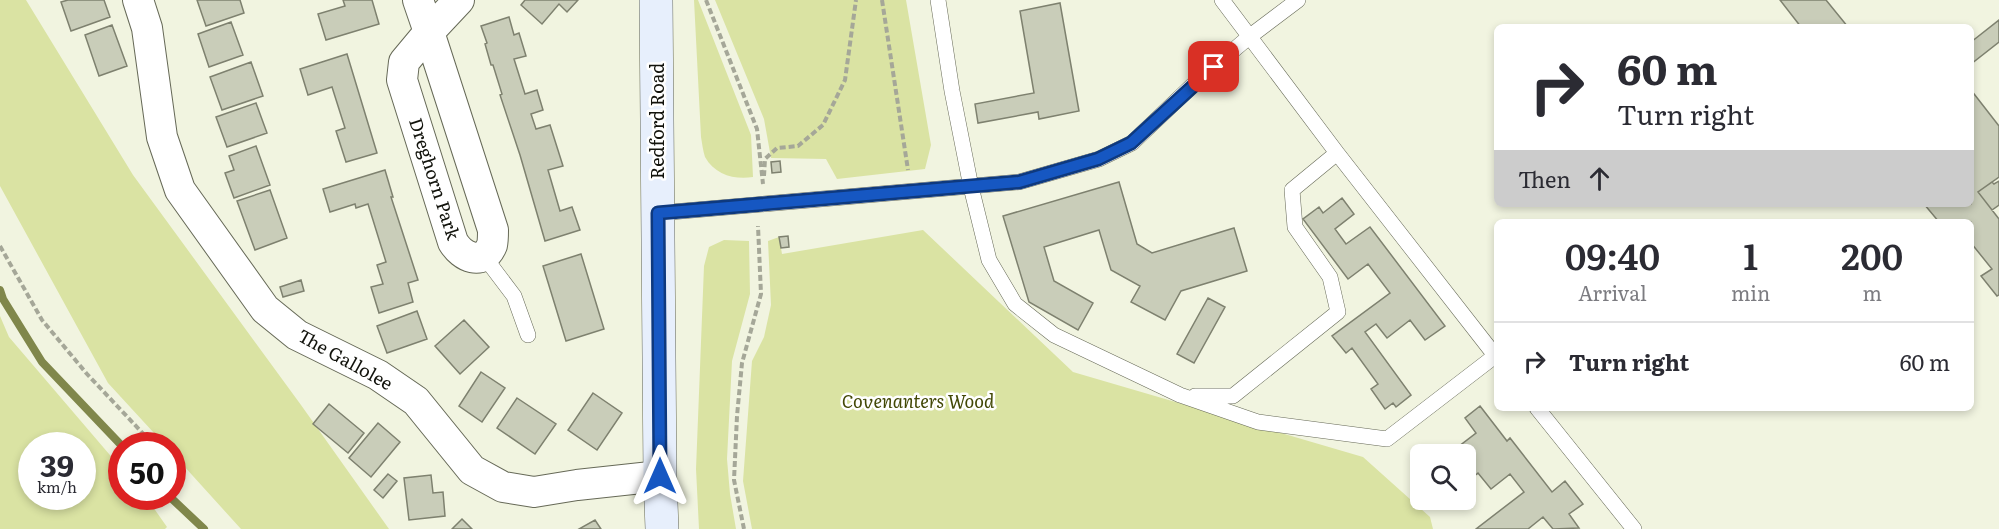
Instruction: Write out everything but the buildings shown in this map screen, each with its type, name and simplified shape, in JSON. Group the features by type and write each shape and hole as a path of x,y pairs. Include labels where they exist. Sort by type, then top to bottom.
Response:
{"main road":[{"name":"Redford Road","path":"656,0 662,529"}],"street":[{"name":"The Gallolee","path":"138,0 147,28 162,137 180,190 265,309 297,335 378,375 416,401 472,470 503,487 534,492 660,476"},
{"path":"418,0 493,230 492,244 483,255"},
{"name":"Dreghorn Park","path":"459,0 404,62 402,80 453,242 460,253 471,258 483,255"}],"lane":[{"path":"938,0 952,91 971,187 989,260 1015,304 1054,335 1180,395 1258,422 1387,439 1494,359"},
{"path":"1222,0 1337,153 1494,354"},
{"path":"658,213 1019,182 1098,159 1131,143 1196,82 1249,37 1298,0"},
{"path":"1180,395 1233,396 1338,312 1330,277 1295,227 1292,190 1337,153"},
{"path":"483,255 514,296 528,335"},
{"path":"1539,411 1634,529"}],"path":[{"path":"706,0 757,129 763,189 765,159 777,147 798,146 823,125 844,80 856,0"},
{"path":"882,0 911,192"},
{"path":"744,529 734,480 742,363 761,294 756,204"},
{"path":"0,246 42,321 87,374 142,432"}],"green space":[{"path":"0,0 26,0 133,175 389,529 241,529 186,468 186,432 153,432 108,383 0,186"},
{"path":"694,0 698,0 751,135 753,177 739,178 726,175 714,168 705,157 701,137"},
{"path":"715,0 906,0 931,145 925,169 837,179 826,159 771,158 764,119"},
{"name":"Covenanters Wood","path":"923,230 1073,372 1363,457 1410,499 1410,510 1422,510 1430,517 1433,529 752,529 743,481 752,361 764,337 771,305 768,241 779,237 782,254"},
{"path":"724,240 749,241 750,294 732,361 727,459 736,529 699,529 696,469 704,266 709,247"},
{"path":"0,316 9,337 90,432 18,432 18,510 96,510 96,439 108,453 108,510 155,510 167,527 165,529 0,529"}],"waterway":[{"path":"0,290 3,299 42,362 109,432"},
{"path":"184,510 204,529"}],"route":[{"path":"660,476 658,213 1019,182 1098,159 1131,143 1214,67"}]}
